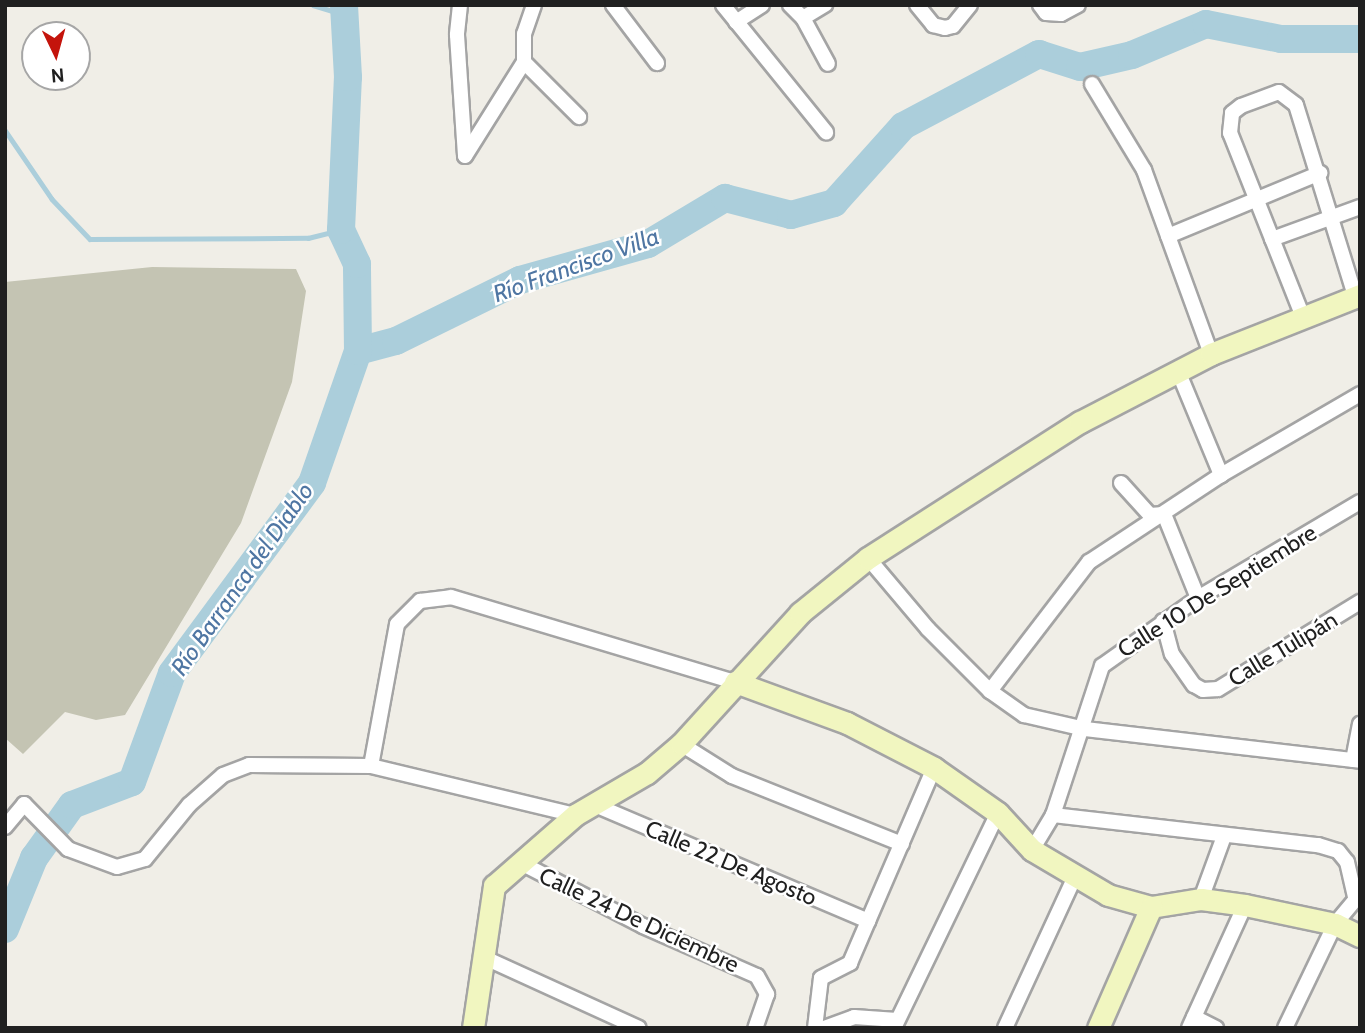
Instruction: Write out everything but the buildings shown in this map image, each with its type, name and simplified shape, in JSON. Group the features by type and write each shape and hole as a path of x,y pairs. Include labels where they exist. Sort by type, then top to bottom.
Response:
{"main road":[{"path":"473,1028 494,886 575,815 647,774 681,744 734,682 800,613 868,558 1080,422 1211,354 1357,296"},
{"path":"734,682 847,723 934,768 998,813 1032,850 1074,879 1108,895 1151,907 1201,899 1245,905 1335,924 1360,936"},
{"path":"1098,1028 1151,907"}],"street":[{"path":"460,5 457,35 465,156 524,62 524,34 534,5"},
{"path":"613,5 657,63"},
{"path":"723,5 826,132"},
{"path":"736,22 762,5"},
{"path":"790,5 803,18 828,64"},
{"path":"803,18 825,5"},
{"path":"917,5 933,25 945,28 953,26 970,5"},
{"path":"1040,5 1046,13 1060,14 1078,5"},
{"path":"524,62 579,117"},
{"path":"1092,85 1144,170 1211,354"},
{"path":"1303,317 1230,133 1232,113 1241,106 1279,92 1289,96 1320,173 1357,296"},
{"path":"1168,236 1320,173"},
{"path":"1272,239 1360,207"},
{"path":"1178,371 1221,475"},
{"path":"990,691 1089,562 1221,475 1360,394"},
{"path":"1121,483 1150,515 1164,514"},
{"name":"Calle 10 De Septiembre","path":"1032,850 1053,815 1085,729 1101,666 1198,598 1360,502"},
{"path":"1164,514 1198,598"},
{"path":"868,558 928,629 990,691 1024,715 1085,729 1357,761 1360,724"},
{"path":"371,766 397,624 420,601 451,597 734,682"},
{"name":"Calle Tulipán","path":"1163,621 1172,654 1194,685 1203,690 1218,689 1360,602"},
{"path":"681,744 732,776 902,844"},
{"path":"5,827 24,804 68,849 117,867 145,859 189,805 223,775 249,765 371,766 575,815"},
{"path":"815,1028 821,978 850,963 934,768"},
{"name":"Calle 22 De Agosto","path":"595,804 868,921"},
{"path":"824,1028 854,1017 896,1024 998,813"},
{"path":"1053,815 1318,845 1338,851 1347,862 1357,896 1335,924 1285,1028"},
{"path":"1201,899 1224,836"},
{"name":"Calle 24 De Diciembre","path":"521,863 643,926 757,976 767,994 755,1028"},
{"path":"1005,1028 1074,879"},
{"path":"1216,1028 1191,1022 1245,905"},
{"path":"483,957 639,1028"}],"shaded area":[{"path":"152,267 296,269 306,291 292,382 241,523 125,715 96,720 65,712 23,754 5,738 5,282"}],"waterway":[{"path":"313,5 345,15"},
{"name":"Río Barranca del Diablo","path":"5,929 34,858 72,805 132,782 172,673 312,483 358,351 357,264 341,230 348,77 344,5"},
{"name":"Río Francisco Villa","path":"358,351 396,341 520,280 648,244 725,198 791,215 834,203 903,126 1039,54 1080,67 1132,55 1206,24 1281,39 1360,39"},
{"path":"5,130 52,199 90,239 308,238 341,230"}]}
